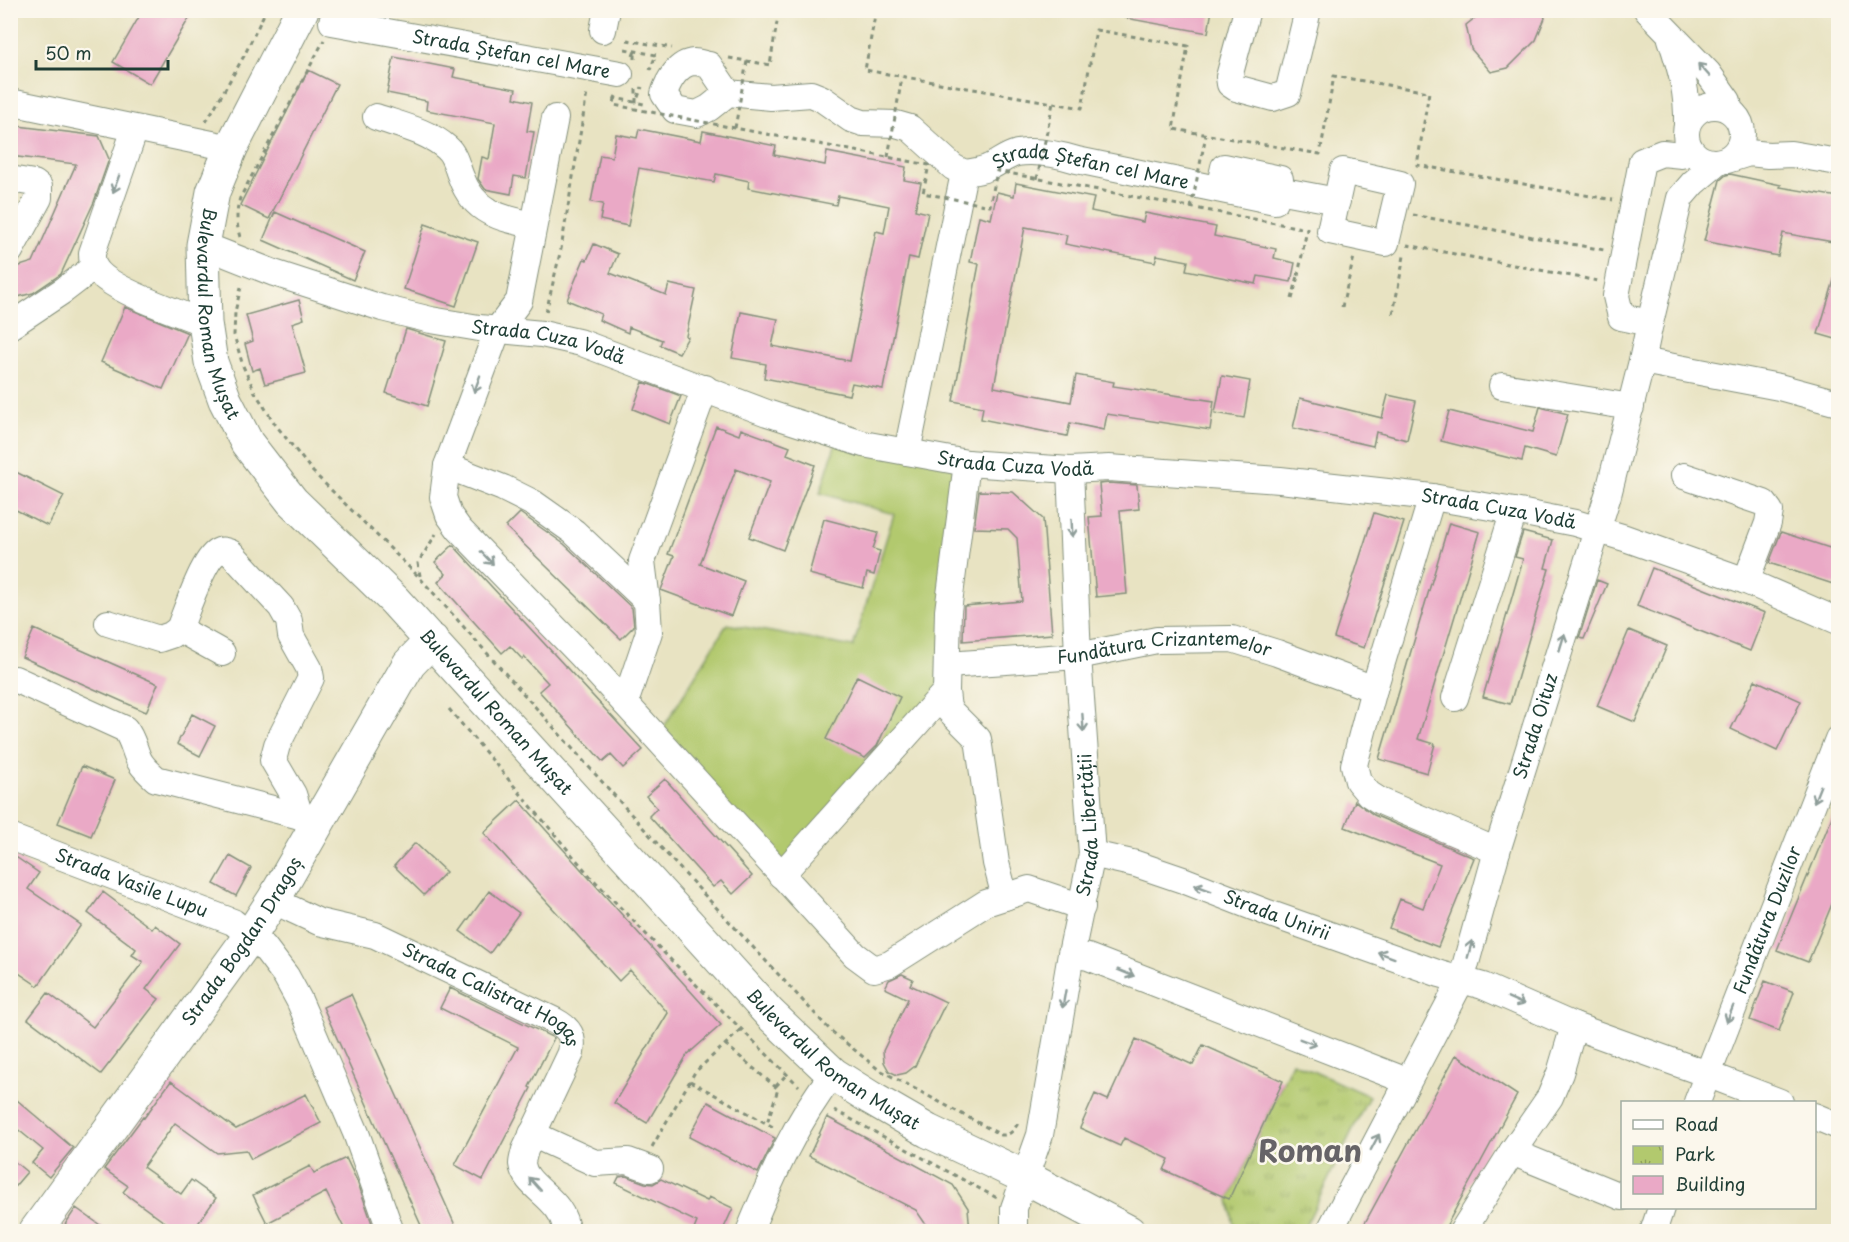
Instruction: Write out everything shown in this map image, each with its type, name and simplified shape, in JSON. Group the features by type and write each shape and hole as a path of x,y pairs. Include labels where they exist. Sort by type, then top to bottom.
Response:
{"main road":[{"name":"Bulevardul Roman Mușat","path":"317,16 231,148 213,192 203,245 205,323 211,362 225,400 246,443 292,501 432,640 770,1014 833,1074 928,1131 1025,1177 1129,1232"},
{"name":"Strada Bogdan Dragoș","path":"35,1232 250,936 274,899 308,821 408,664 432,640"}],"street":[{"path":"1247,10 1229,77 1230,84 1236,88 1274,98 1288,93 1308,10"},
{"path":"1647,10 1708,73 1741,124 1742,141 1734,155 1693,183 1680,198"},
{"name":"Strada Ștefan cel Mare","path":"317,16 618,86"},
{"name":"Strada Oituz","path":"1329,1232 1461,981 1497,851 1608,495 1680,198 1677,184 1686,141 1688,105 1685,83 1670,36"},
{"name":"Strada Ștefan cel Mare","path":"728,93 771,97 811,94 821,98 850,119 863,123 896,124 910,128 953,167 962,185 1001,159 1016,154 1038,152 1056,153 1077,160 1220,189 1224,167 1280,179 1278,190 1337,201"},
{"path":"10,102 231,148"},
{"path":"1791,154 1762,139 1733,114 1713,106 1705,107 1691,117 1686,141 1692,152 1699,159 1707,162 1722,162 1749,153 1791,154 1839,162"},
{"path":"376,117 421,132 439,142 449,150 471,198 482,208 496,216 533,225"},
{"path":"555,118 519,301 498,329 447,466 443,497 449,515 459,529 582,656 855,955 874,969 890,964 986,903 1029,888 1082,907"},
{"path":"135,129 92,253 94,267 103,278 134,295 205,323"},
{"path":"1650,323 1621,317 1616,296 1633,204 1642,161 1686,141"},
{"path":"1343,171 1400,184 1386,243 1330,231 1337,201 1343,171"},
{"path":"10,180 34,183 39,187 40,192 39,198 10,251"},
{"path":"907,452 962,185"},
{"name":"Strada Cuza Vodă","path":"203,245 274,273 382,308 431,321 542,334 582,343 767,413 862,444 967,463 1070,470 1109,468 1269,479 1432,497 1514,511 1597,529 1746,581 1839,621"},
{"path":"10,326 94,267"},
{"path":"1642,361 1779,387 1839,403"},
{"path":"1502,386 1631,407"},
{"path":"625,703 649,632 642,561 705,388"},
{"path":"967,463 948,611 946,691 948,709 978,739 996,863 1005,897"},
{"path":"447,466 503,488 533,503 574,532 647,601"},
{"name":"Strada Libertății","path":"1014,1232 1014,1208 1041,1135 1071,954 1092,854 1078,656 1070,470"},
{"path":"1684,476 1764,503 1770,511 1768,523 1746,581"},
{"path":"1432,497 1374,689 1354,765 1358,781 1369,794 1380,801 1497,851"},
{"path":"1455,698 1514,511"},
{"path":"108,623 159,639 171,635 179,629 207,562 218,551 224,550 231,554 282,607 289,621 291,636 309,668 310,678 277,745 273,760 308,821"},
{"path":"179,629 222,653"},
{"name":"Fundătura Crizantemelor","path":"947,665 1078,656 1157,640 1232,639 1374,689"},
{"path":"15,679 125,729 131,736 140,761 156,778 308,821"},
{"path":"781,875 946,691"},
{"name":"Fundătura Duzilor","path":"1697,1101 1839,739"},
{"name":"Strada Vasile Lupu","path":"10,837 233,922 264,946 286,975 299,1000 356,1134 391,1232"},
{"name":"Strada Unirii","path":"1092,854 1145,867 1279,917 1461,981 1483,986 1574,1026 1777,1101"},
{"name":"Strada Calistrat Hogaș","path":"274,899 319,922 375,935 565,1026 571,1033 573,1043 570,1053 525,1150 522,1164 529,1179 564,1217 566,1232"},
{"path":"1071,954 1088,957 1407,1081"},
{"path":"1462,1232 1550,1097 1574,1026"},
{"path":"749,1232 776,1169 813,1099 833,1074"},
{"path":"1816,1116 1839,1126"},
{"path":"532,1134 595,1163 622,1161 645,1167"},
{"path":"1512,1152 1621,1196"}],"path":[{"path":"205,123 244,56 267,10"},
{"path":"876,10 865,70 1082,108 1096,30 1188,46 1173,129 1320,154 1334,76 1429,92 1416,165 1633,204"},
{"path":"243,243 237,222 240,198 324,40 317,16"},
{"path":"625,49 656,55"},
{"path":"735,128 747,61"},
{"path":"888,157 902,77"},
{"path":"646,104 618,86 614,105 929,165 923,193 990,206 997,171 1306,229 1292,299"},
{"path":"1037,179 1053,103"},
{"path":"1191,208 1206,135"},
{"path":"1394,211 1579,245"},
{"path":"1342,307 1358,237"},
{"path":"1393,314 1406,245 1618,285"},
{"path":"241,286 235,312 234,335 243,366 255,392 275,424 313,472 420,578 672,860 830,1030 878,1070 1001,1135 1006,1136 1014,1130 1018,1123 1041,1135"},
{"path":"420,578 418,563 449,515"},
{"path":"645,1167 695,1072 741,1030"},
{"path":"725,1044 776,1086 778,1094 767,1123"},
{"path":"776,1086 787,1074"},
{"path":"690,1081 793,1137"}],"green space":[{"path":"838,436 967,463 946,691 781,875 657,738 727,624 853,647 894,514 820,493"},
{"path":"1292,1062 1369,1096 1303,1231 1235,1231 1229,1199"}],"building":[{"path":"143,10 194,10 150,84 113,62"},
{"path":"1126,10 1212,10 1208,33 1125,18"},
{"path":"1485,10 1542,10 1545,18 1536,40 1508,68 1491,72 1471,49 1466,25"},
{"path":"394,57 455,69 453,77 516,89 514,98 532,102 527,131 534,132 526,178 514,176 511,194 485,189 478,179 482,157 489,159 495,123 426,110 427,101 387,93"},
{"path":"308,70 337,84 269,219 240,205"},
{"path":"10,125 99,136 109,159 94,202 61,274 33,293 10,299 10,269 33,262 76,164 10,156"},
{"path":"639,129 701,141 703,131 776,146 774,155 825,165 827,152 906,167 904,180 921,183 915,210 928,213 918,259 909,257 883,389 852,383 849,395 764,378 766,364 732,358 741,312 778,319 772,346 850,361 876,231 884,233 889,206 838,196 836,205 748,188 749,181 716,174 714,182 639,168 628,226 600,220 603,204 591,202 600,155 612,157 616,134 637,138"},
{"path":"1730,174 1781,185 1780,187 1839,197 1836,212 1839,212 1839,243 1783,233 1778,256 1704,241 1720,180"},
{"path":"1016,183 1094,198 1091,211 1143,222 1145,213 1216,227 1214,236 1276,249 1274,258 1295,263 1291,282 1258,276 1256,284 1186,270 1188,261 1157,255 1155,262 1065,244 1067,235 1025,227 994,387 1071,402 1076,375 1114,382 1113,386 1214,401 1210,430 1107,414 1104,430 1070,423 1067,436 981,419 983,407 953,401 979,264 970,262 979,216 991,219 997,192 1014,196"},
{"path":"275,212 365,252 353,280 263,240"},
{"path":"425,224 478,242 456,306 404,289"},
{"path":"594,244 618,254 610,273 666,295 669,284 696,290 686,336 688,337 679,353 660,345 662,340 629,327 628,333 599,320 601,314 567,300 584,259 587,260"},
{"path":"1835,277 1839,278 1839,340 1818,334"},
{"path":"299,300 304,319 292,323 306,373 265,384 260,368 252,371 245,344 253,341 246,315"},
{"path":"125,307 188,333 163,389 101,362"},
{"path":"406,329 446,341 427,406 386,393"},
{"path":"1222,376 1250,381 1244,418 1215,413"},
{"path":"643,382 681,396 670,424 633,409"},
{"path":"1388,395 1416,401 1407,440 1376,432 1373,446 1293,428 1300,398 1382,418"},
{"path":"1540,407 1568,414 1556,457 1525,448 1522,461 1441,441 1449,411 1533,432"},
{"path":"716,426 739,435 741,429 790,447 787,454 815,465 783,550 749,537 770,482 736,469 700,564 744,581 731,616 661,590 674,556 668,554"},
{"path":"10,469 64,496 48,526 10,507"},
{"path":"1099,484 1137,485 1139,509 1120,511 1127,594 1096,597 1089,517 1102,516"},
{"path":"979,491 1013,492 1043,519 1052,634 963,641 964,606 1022,601 1017,538 1008,529 974,528"},
{"path":"520,513 564,544 632,608 634,626 621,639 506,527"},
{"path":"1374,513 1404,522 1364,648 1334,638"},
{"path":"824,519 878,533 873,549 880,551 874,575 867,573 863,588 809,574"},
{"path":"1449,523 1480,532 1418,739 1435,744 1427,773 1379,759"},
{"path":"1523,532 1553,540 1545,568 1549,569 1510,704 1483,697 1523,559 1515,557"},
{"path":"1781,532 1839,551 1839,586 1769,563"},
{"path":"453,545 643,750 623,768 611,755 603,762 539,691 548,683 524,657 522,659 510,646 502,653 438,582 446,574 435,562"},
{"path":"1652,568 1765,613 1750,651 1637,606"},
{"path":"1597,580 1607,584 1584,639 1579,638"},
{"path":"34,629 158,684 146,712 22,657"},
{"path":"1629,630 1667,646 1635,722 1597,706"},
{"path":"857,676 900,697 877,746 865,758 826,739"},
{"path":"1755,680 1801,701 1777,751 1731,729"},
{"path":"192,714 215,726 200,756 177,744"},
{"path":"82,766 115,780 91,836 58,823"},
{"path":"665,779 752,876 733,894 721,881 713,887 649,816 657,808 646,796"},
{"path":"519,800 721,1025 687,1055 647,1123 614,1103 668,1013 630,970 619,981 484,833"},
{"path":"1839,800 1839,887 1808,962 1777,950"},
{"path":"1355,801 1374,815 1474,858 1438,947 1389,928 1400,899 1423,908 1440,864 1345,827"},
{"path":"415,843 446,872 424,895 394,866"},
{"path":"10,853 39,873 28,889 81,925 38,986 10,967"},
{"path":"230,856 251,868 236,896 214,884"},
{"path":"489,891 519,913 490,953 460,931"},
{"path":"103,892 152,929 155,925 180,944 146,989 159,999 101,1074 28,1019 48,993 93,1027 143,962 132,955 136,949 88,913"},
{"path":"902,974 913,979 910,985 946,1002 915,1066 906,1073 897,1075 889,1071 884,1062 883,1051 908,999 885,988 889,980"},
{"path":"1765,981 1794,992 1779,1031 1750,1020"},
{"path":"450,988 554,1038 483,1180 455,1165 518,1047 440,1008"},
{"path":"351,994 458,1232 424,1232 323,1007"},
{"path":"1136,1039 1193,1065 1203,1045 1283,1081 1229,1199 1164,1170 1169,1159 1124,1138 1120,1146 1080,1128 1095,1094 1108,1100"},
{"path":"1456,1055 1517,1095 1443,1232 1360,1232"},
{"path":"171,1081 236,1129 306,1094 321,1123 251,1159 246,1150 217,1153 175,1123 143,1167 181,1194 191,1180 216,1198 192,1232 178,1232 123,1192 128,1186 104,1169"},
{"path":"17,1100 73,1148 49,1177 32,1163 43,1150 10,1123 10,1108"},
{"path":"708,1102 775,1138 758,1173 689,1137"},
{"path":"827,1117 953,1185 968,1208 970,1232 931,1232 916,1210 809,1156"},
{"path":"10,1158 27,1172 10,1192"},
{"path":"346,1158 358,1183 375,1232 346,1232 326,1192 267,1223 253,1195 310,1166 314,1173"},
{"path":"626,1176 653,1184 661,1179 707,1201 709,1197 733,1208 722,1232 693,1232 697,1222 616,1183 619,1177"},
{"path":"76,1208 110,1232 60,1232"}],"district":[{"name":"Roman","path":"1310,1152"}]}
